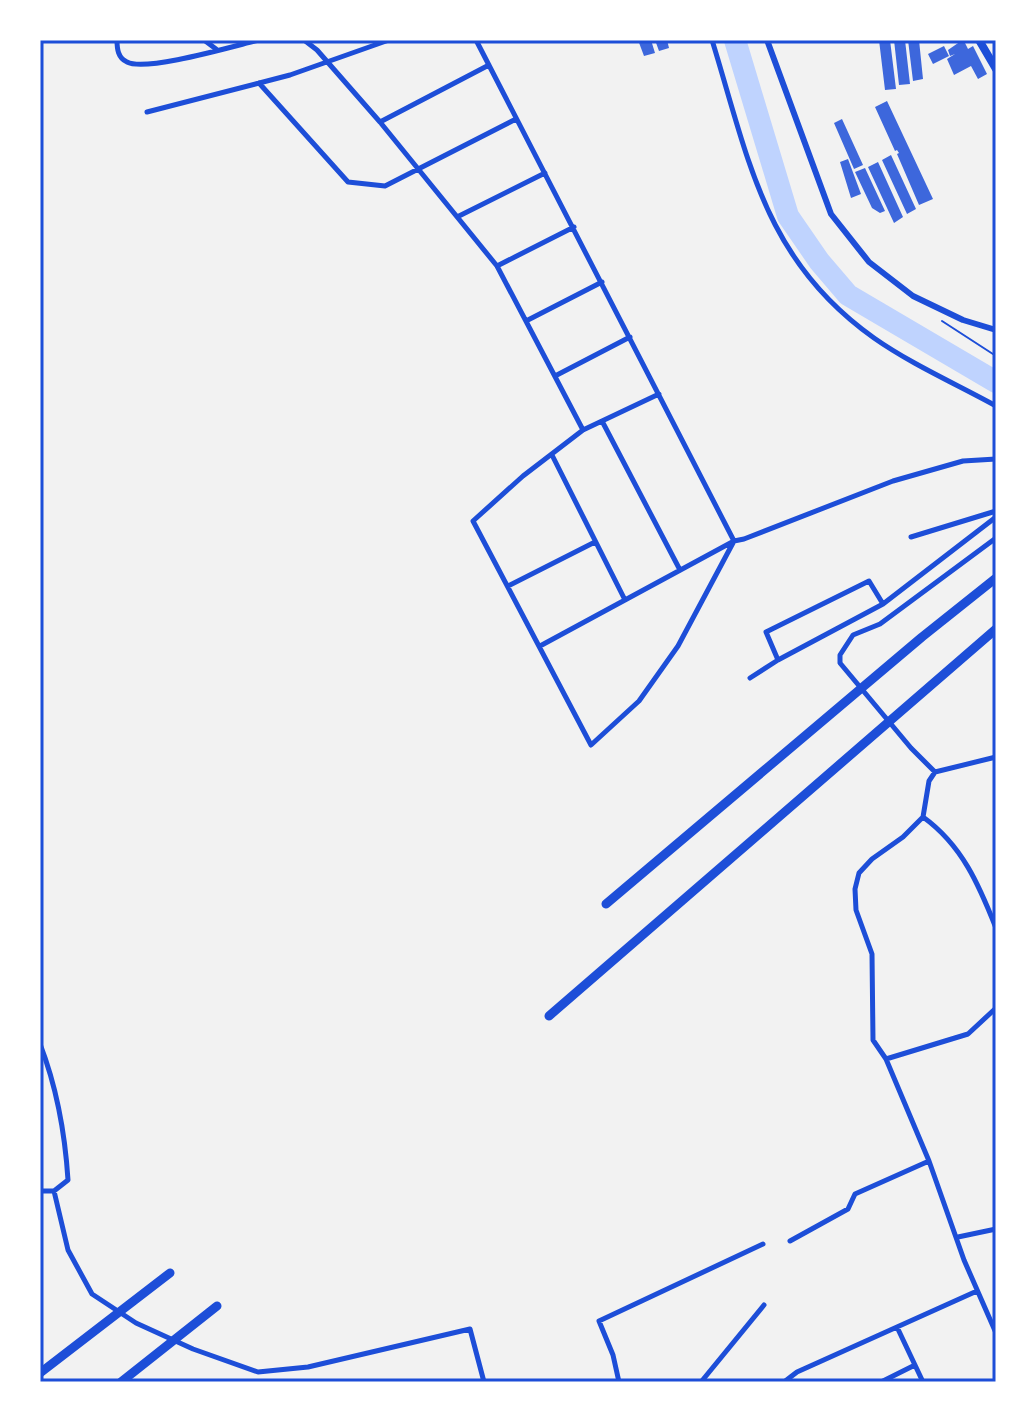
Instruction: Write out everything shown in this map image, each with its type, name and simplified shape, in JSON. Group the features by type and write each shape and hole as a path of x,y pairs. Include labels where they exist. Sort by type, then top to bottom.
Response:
{"highway":[{"path":"606,904 996,578"},
{"path":"549,1016 996,629"},
{"path":"40,1373 170,1273"},
{"path":"121,1382 217,1306"}],"main road":[{"path":"979,40 996,69"}],"street":[{"path":"117,40 121,58 147,65 259,40"},
{"path":"204,40 217,49"},
{"path":"304,40 327,61 380,122 497,266 583,430"},
{"path":"147,112 290,75 389,40"},
{"path":"476,40 734,541"},
{"path":"712,40 762,202 797,265 844,315 876,340 996,406"},
{"path":"767,40 831,214 869,262 913,296 963,320 996,330"},
{"path":"380,122 489,65"},
{"path":"259,83 348,182 385,186 516,119"},
{"path":"457,217 545,173"},
{"path":"497,266 574,227"},
{"path":"526,321 602,282"},
{"path":"555,376 630,337"},
{"path":"659,394 583,430 523,476 473,521 591,745 639,701 678,646 734,541"},
{"path":"602,421 680,570"},
{"path":"552,455 625,600"},
{"path":"540,646 734,541 893,481 963,461 996,459"},
{"path":"911,537 996,511"},
{"path":"750,678 883,604 996,517"},
{"path":"935,772 840,663 840,655 853,635 880,624 996,538"},
{"path":"508,586 595,542"},
{"path":"778,660 766,632 869,581 883,604"},
{"path":"996,757 935,772 929,781 923,817 903,837 872,859 859,873 855,889 856,910 872,954 873,1040 886,1059 929,1161 964,1260 996,1333"},
{"path":"923,817 950,841 972,870 996,928"},
{"path":"886,1059 968,1034 996,1008"},
{"path":"40,1044 54,1080 66,1148 68,1180 54,1191 40,1191"},
{"path":"790,1241 848,1209 855,1194 929,1161"},
{"path":"54,1191 68,1250 92,1294 136,1323 193,1349 258,1372 308,1367 470,1329 484,1382"},
{"path":"958,1237 996,1229"},
{"path":"619,1382 613,1355 599,1321 763,1244"},
{"path":"784,1382 797,1372 977,1291"},
{"path":"701,1382 764,1305"},
{"path":"897,1327 923,1382"},
{"path":"881,1382 915,1365"},
{"path":"797,1372 803,1382"}],"building":[{"path":"638,40 651,40 655,53 644,56"},
{"path":"655,40 667,40 669,48 659,51"},
{"path":"879,40 890,40 896,89 885,90"},
{"path":"894,40 905,40 910,84 899,85"},
{"path":"908,40 919,40 923,79 913,81"},
{"path":"961,41 968,49 973,46 987,74 978,79 971,66 954,75 947,59 955,54 950,56 948,50"},
{"path":"944,46 949,56 933,64 928,54"},
{"path":"887,101 933,199 919,205 899,153 895,151 875,107"},
{"path":"842,119 863,165 854,169 834,123"},
{"path":"891,155 916,209 907,214 882,160"},
{"path":"848,159 861,194 851,198 840,162"},
{"path":"878,162 903,217 894,223 868,167"},
{"path":"865,168 885,211 880,213 872,208 855,172"}],"waterway":[{"path":"735,40 788,216 819,261 848,295 996,382"}]}
